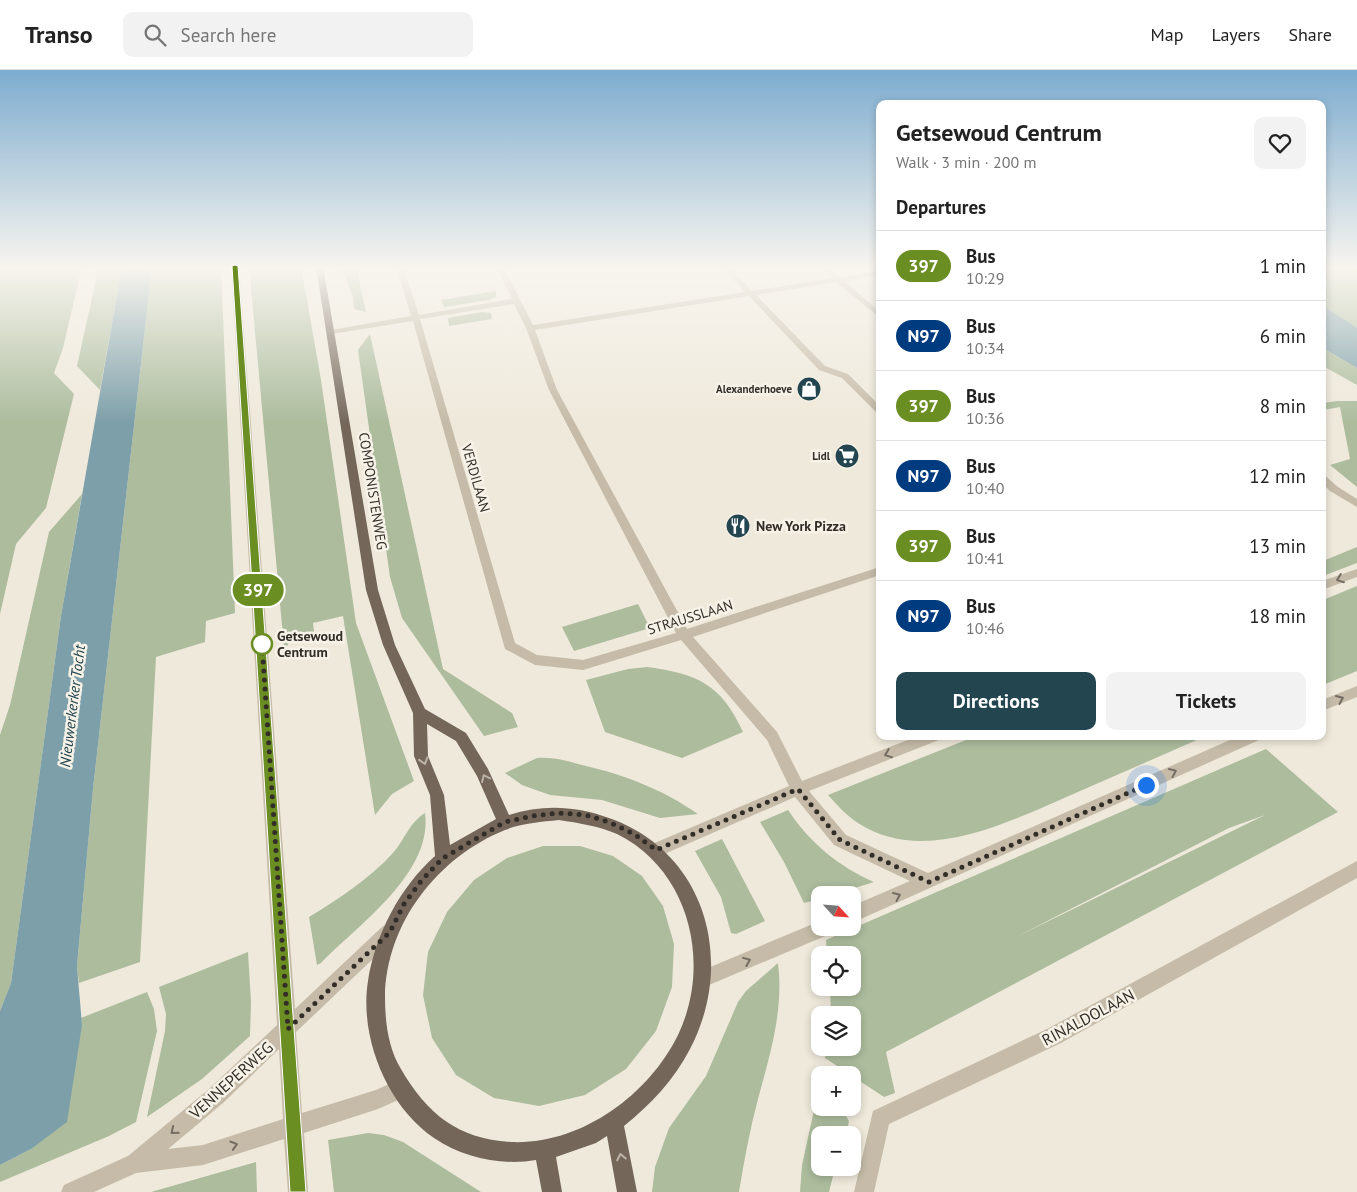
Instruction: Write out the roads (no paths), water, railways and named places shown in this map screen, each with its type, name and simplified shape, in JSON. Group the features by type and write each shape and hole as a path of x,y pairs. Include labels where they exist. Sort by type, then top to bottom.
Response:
{"main road":[{"name":"COMPONISTENWEG","path":"329,318 372,590 389,645 420,713 421,756 437,796 443,858"},
{"path":"420,713 461,737 483,773 505,822"},
{"path":"559,813 586,815 611,823 634,834 656,850 683,885 699,929 702,979 693,1020 675,1058 648,1094 614,1123 580,1140 544,1151 515,1152 487,1149 460,1141 436,1128 416,1110 400,1089 385,1060 377,1028 375,995 380,962 390,932 404,904 422,880 443,858 505,822 532,816 559,813"},
{"path":"614,1123 627,1192"},
{"path":"544,1151 552,1192"}],"street":[{"path":"239,318 298,1192"},
{"path":"331,332 414,318"},
{"name":"VERDILAAN","path":"416,318 509,646"},
{"path":"525,318 553,390 684,635 772,736 798,789 840,840 929,882"},
{"path":"530,328 591,318"},
{"path":"774,318 822,368 845,376 876,407"},
{"path":"1326,480 1334,489 1357,504"},
{"name":"STRAUSSLAAN","path":"509,646 535,660 583,665 684,635 876,572"},
{"path":"1326,584 1357,572"},
{"path":"1326,704 1357,691"},
{"path":"656,850 798,789 924,740"},
{"path":"861,911 1245,740"},
{"name":"RINALDOLAAN","path":"864,1192 880,1118 1054,1036 1357,869"},
{"name":"VENNEPERWEG","path":"71,1192 135,1163 216,1096 390,932"},
{"path":"702,979 811,933"},
{"name":"VENNEPERWEG","path":"135,1163 203,1155 378,1099 400,1089"}],"water":[{"name":"Nieuwerkerker Tocht","path":"113,318 146,318 93,789 77,966 82,1025 67,1122 31,1149 0,1165 0,1011 11,983 61,616"},
{"path":"1326,318 1342,318 1357,328 1357,368 1326,350"}],"place":[{"name":"Alexanderhoeve","path":"809,389"},
{"name":"Lidl","path":"847,456"},
{"name":"New York Pizza","path":"738,526"},
{"name":"Getsewoud Centrum","path":"262,644"}]}
